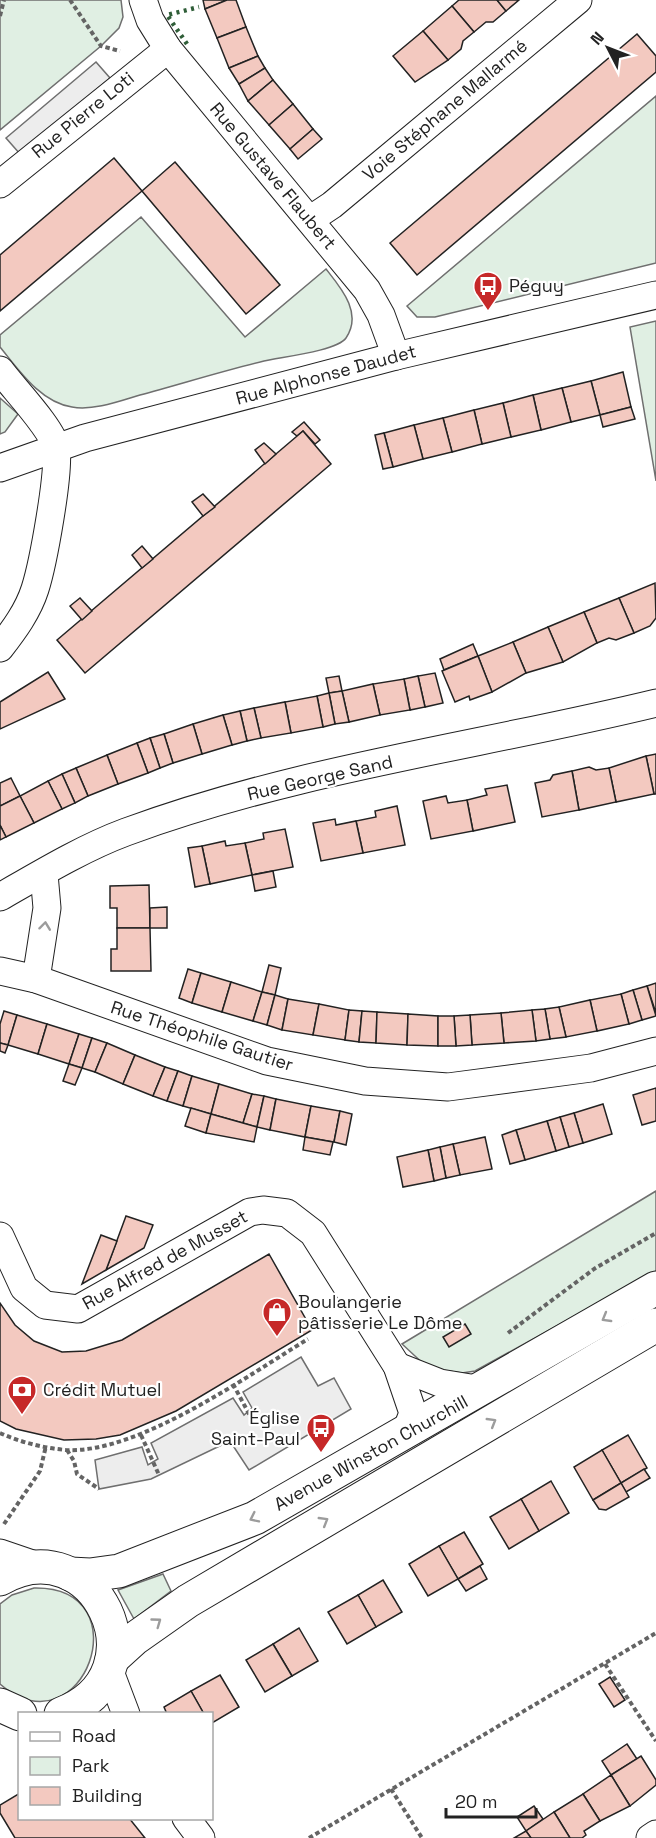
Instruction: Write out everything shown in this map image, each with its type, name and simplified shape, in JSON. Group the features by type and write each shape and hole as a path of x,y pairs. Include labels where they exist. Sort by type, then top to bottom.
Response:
{"main road":[{"name":"Avenue Winston Churchill","path":"0,1579 26,1569 90,1575 118,1571 237,1526 483,1390 656,1288"},
{"name":"Avenue Winston Churchill","path":"111,1664 134,1639 188,1601 656,1324"},
{"path":"57,1571 92,1588 107,1611 113,1630 111,1664 94,1694 79,1706 64,1712"},
{"path":"0,1705 18,1715"},
{"path":"0,1721 18,1716"}],"street":[{"name":"Rue Gustave Flaubert","path":"143,0 150,20 168,49 311,219 367,290 381,315 396,356"},
{"name":"Voie Stéphane Mallarmé","path":"311,219 341,197 578,0"},
{"name":"Rue Pierre Loti","path":"0,184 168,49"},
{"name":"Rue Alphonse Daudet","path":"0,468 85,438 396,356 656,296"},
{"path":"0,370 46,427 56,447 55,481 35,590 20,621 0,648"},
{"name":"Rue George Sand","path":"0,897 123,833 295,780 495,740 656,704"},
{"path":"36,979 47,908 44,874"},
{"name":"Rue Théophile Gautier","path":"0,971 36,979 267,1061 365,1081 448,1087 591,1068 656,1051"},
{"name":"Rue Alfred de Musset","path":"0,1236 24,1288 45,1305 78,1309 239,1217 263,1210 287,1213 313,1233 398,1366 413,1413 405,1434"},
{"path":"398,1366 440,1383 483,1390"},
{"path":"0,1553 57,1571"},
{"path":"111,1664 126,1712"},
{"path":"188,1820 201,1838"},
{"path":"650,1838 656,1834"}],"path":[{"path":"0,16 4,0"},
{"path":"70,0 101,46 114,48 142,68"},
{"path":"501,1338 594,1269 656,1233"},
{"path":"0,1433 14,1439 68,1450 141,1435 308,1339"},
{"path":"233,1384 255,1425"},
{"path":"141,1435 159,1475"},
{"path":"0,1530 40,1471 46,1446"},
{"path":"68,1450 77,1474 99,1489"},
{"path":"309,1838 656,1633"},
{"path":"605,1664 656,1741"},
{"path":"391,1789 423,1838"}],"green space":[{"path":"0,0 121,0 123,17 119,28 101,46 0,130"},
{"path":"656,96 656,263 435,317 417,317 407,306"},
{"path":"141,217 245,337 326,269 338,284 351,310 351,329 346,338 332,347 248,365 106,405 80,408 60,404 50,399 31,384 0,347 0,335"},
{"path":"656,321 656,481 630,327"},
{"path":"0,398 18,414 5,432 0,434"},
{"path":"656,1191 656,1271 475,1371 462,1373 428,1368 402,1344"},
{"path":"163,1574 171,1591 134,1619 118,1590"},
{"path":"34,1588 68,1594 87,1612 93,1636 89,1662 76,1684 56,1699 30,1700 0,1684 0,1604 12,1595"}],"shaded area":[{"path":"96,62 110,78 20,154 6,138"},
{"path":"301,1357 318,1386 334,1378 351,1409 249,1470 230,1441 151,1479 99,1489 95,1460 142,1447 148,1465 158,1459 151,1443 233,1398 244,1415 252,1408 243,1392"}],"building":[{"path":"203,0 227,0 205,9"},
{"path":"227,0 236,0 246,27 217,38 205,9"},
{"path":"459,0 497,0 506,11 493,22 486,22 474,32 452,6"},
{"path":"497,0 519,0 506,11"},
{"path":"452,6 474,32 463,41 461,49 448,60 423,31"},
{"path":"246,27 258,56 229,68 217,38"},
{"path":"423,31 448,60 415,82 393,56"},
{"path":"637,34 656,56 656,72 417,275 390,243"},
{"path":"258,56 265,68 239,84 229,68"},
{"path":"265,68 273,80 248,101 239,84"},
{"path":"273,80 293,104 269,125 248,101"},
{"path":"293,104 313,129 290,149 269,125"},
{"path":"313,129 322,139 298,159 290,149"},
{"path":"114,158 142,191 0,311 0,255"},
{"path":"175,162 280,285 246,314 142,191"},
{"path":"623,372 631,407 600,415 591,381"},
{"path":"591,381 600,415 571,422 562,388"},
{"path":"562,388 571,422 541,430 533,395"},
{"path":"533,395 541,430 511,437 503,403"},
{"path":"503,403 511,437 482,444 474,410"},
{"path":"631,407 635,419 603,427 600,415"},
{"path":"474,410 482,444 452,452 443,418"},
{"path":"443,418 452,452 423,459 414,425"},
{"path":"304,422 320,440 315,444 303,431 297,436 292,432"},
{"path":"414,425 423,459 393,467 384,433"},
{"path":"303,431 331,464 85,673 57,640"},
{"path":"384,433 393,467 383,469 375,435"},
{"path":"264,443 276,454 265,464 255,450"},
{"path":"203,494 215,507 203,516 192,502"},
{"path":"142,546 153,559 142,568 132,555"},
{"path":"655,583 656,618 650,626 634,633 619,598"},
{"path":"80,598 92,611 82,620 70,606"},
{"path":"619,598 634,633 616,640 609,638 597,643 584,612"},
{"path":"584,612 597,643 563,662 548,627"},
{"path":"548,627 563,662 526,673 513,642"},
{"path":"513,642 526,673 492,692 478,656"},
{"path":"473,644 478,656 444,670 440,659"},
{"path":"478,656 492,692 470,700 469,696 455,702 442,671"},
{"path":"48,672 65,699 0,729 0,702"},
{"path":"435,673 443,703 425,707 418,676"},
{"path":"339,676 342,691 329,693 326,678"},
{"path":"418,676 425,707 410,710 404,679"},
{"path":"404,679 410,710 380,715 373,684"},
{"path":"373,684 380,715 349,722 342,691"},
{"path":"342,691 349,722 335,724 329,693"},
{"path":"329,693 335,724 323,727 317,696"},
{"path":"317,696 323,727 291,733 285,702"},
{"path":"285,702 291,733 261,738 254,708"},
{"path":"254,708 261,738 247,741 240,711"},
{"path":"240,711 247,741 232,745 223,715"},
{"path":"223,715 232,745 202,754 193,724"},
{"path":"193,724 202,754 173,763 164,734"},
{"path":"164,734 173,763 160,768 150,738"},
{"path":"150,738 160,768 148,773 137,743"},
{"path":"137,743 148,773 118,784 107,755"},
{"path":"656,754 656,794 654,794 646,756"},
{"path":"107,755 118,784 88,796 76,768"},
{"path":"646,756 654,794 616,802 609,768"},
{"path":"589,767 596,770 609,768 616,802 579,810 572,771"},
{"path":"76,768 88,796 75,803 62,774"},
{"path":"572,771 579,810 542,817 535,783 550,780 553,775"},
{"path":"62,774 75,803 62,809 48,781"},
{"path":"11,778 20,796 0,806 0,783"},
{"path":"48,781 62,809 34,823 20,796"},
{"path":"507,785 515,822 473,831 467,800 487,795 485,789"},
{"path":"20,796 34,823 6,837 0,825 0,806"},
{"path":"446,796 448,803 467,800 473,831 431,839 423,801"},
{"path":"397,806 405,845 363,853 356,821 376,817 375,811"},
{"path":"335,819 336,825 356,821 363,853 321,861 313,823"},
{"path":"0,825 6,837 0,840"},
{"path":"285,829 293,867 252,875 245,843 264,839 263,833"},
{"path":"225,841 226,846 245,843 252,875 210,884 202,846"},
{"path":"202,846 210,884 195,887 188,848"},
{"path":"273,871 276,887 255,891 252,875"},
{"path":"149,885 150,928 117,928 117,908 110,908 110,886"},
{"path":"167,907 167,928 150,928 150,908"},
{"path":"117,928 150,928 151,971 111,971 111,949 117,949"},
{"path":"269,965 281,968 275,995 262,992"},
{"path":"188,969 201,973 192,1003 179,998"},
{"path":"201,973 231,982 222,1012 192,1003"},
{"path":"231,982 262,992 253,1021 222,1012"},
{"path":"656,983 656,1013 647,986"},
{"path":"647,986 656,1016 642,1020 633,990"},
{"path":"633,990 642,1020 629,1024 621,994"},
{"path":"262,992 275,995 267,1025 253,1021"},
{"path":"621,994 629,1024 597,1031 590,1000"},
{"path":"275,995 288,999 282,1030 267,1025"},
{"path":"288,999 319,1004 313,1035 282,1030"},
{"path":"590,1000 597,1031 566,1037 559,1007"},
{"path":"319,1004 349,1010 345,1040 313,1035"},
{"path":"559,1007 566,1037 550,1039 545,1009"},
{"path":"545,1009 550,1039 536,1041 532,1010"},
{"path":"349,1010 362,1011 359,1042 345,1040"},
{"path":"532,1010 536,1041 504,1043 501,1013"},
{"path":"4,1011 17,1015 8,1045 0,1043 0,1024"},
{"path":"362,1011 377,1012 376,1043 359,1042"},
{"path":"377,1012 408,1014 407,1045 376,1043"},
{"path":"501,1013 504,1043 472,1045 470,1015"},
{"path":"408,1014 438,1016 438,1046 407,1045"},
{"path":"17,1015 47,1024 38,1054 8,1045"},
{"path":"470,1015 472,1045 456,1046 454,1016"},
{"path":"438,1016 454,1016 456,1046 438,1046"},
{"path":"47,1024 79,1034 69,1064 38,1054"},
{"path":"79,1034 92,1038 82,1068 69,1064"},
{"path":"92,1038 107,1043 95,1072 82,1068"},
{"path":"0,1043 8,1045 5,1053 0,1051"},
{"path":"107,1043 135,1055 123,1084 95,1072"},
{"path":"135,1055 165,1067 153,1096 123,1084"},
{"path":"69,1064 82,1068 75,1085 63,1081"},
{"path":"165,1067 178,1071 167,1101 153,1096"},
{"path":"178,1071 192,1076 183,1106 167,1101"},
{"path":"192,1076 219,1084 211,1114 183,1106"},
{"path":"219,1084 252,1094 243,1123 211,1114"},
{"path":"656,1088 656,1121 642,1125 633,1095"},
{"path":"252,1094 264,1096 257,1127 243,1123"},
{"path":"264,1096 276,1099 270,1130 257,1127"},
{"path":"276,1099 311,1106 305,1137 270,1130"},
{"path":"603,1104 612,1134 583,1143 574,1113"},
{"path":"311,1106 340,1111 334,1142 305,1137"},
{"path":"191,1108 211,1114 206,1133 185,1126"},
{"path":"340,1111 352,1114 346,1145 334,1142"},
{"path":"574,1113 583,1143 569,1147 560,1117"},
{"path":"211,1114 257,1127 254,1142 206,1133"},
{"path":"560,1117 569,1147 556,1151 547,1121"},
{"path":"547,1121 556,1151 525,1160 516,1130"},
{"path":"516,1130 525,1160 510,1164 502,1135"},
{"path":"305,1137 333,1142 330,1155 303,1150"},
{"path":"485,1137 492,1169 460,1175 453,1144"},
{"path":"453,1144 460,1175 446,1178 440,1147"},
{"path":"440,1147 446,1178 434,1181 428,1150"},
{"path":"428,1150 434,1181 403,1187 397,1157"},
{"path":"126,1216 153,1225 144,1248 106,1270"},
{"path":"101,1235 117,1241 106,1270 82,1284"},
{"path":"269,1254 312,1330 176,1411 120,1435 96,1439 64,1440 16,1429 0,1421 0,1303 15,1325 34,1341 62,1352 86,1351 122,1340"},
{"path":"465,1324 471,1334 449,1347 443,1337"},
{"path":"628,1435 647,1468 621,1483 602,1450"},
{"path":"602,1450 621,1483 593,1500 574,1467"},
{"path":"644,1469 650,1478 626,1492 621,1483"},
{"path":"551,1481 569,1513 539,1531 521,1499"},
{"path":"621,1483 629,1497 606,1510 599,1509 593,1500"},
{"path":"521,1499 539,1531 509,1549 490,1517"},
{"path":"464,1532 483,1564 458,1579 439,1546"},
{"path":"439,1546 458,1579 428,1596 409,1564"},
{"path":"480,1566 487,1579 466,1591 458,1579"},
{"path":"383,1580 402,1612 376,1627 358,1595"},
{"path":"358,1595 376,1627 347,1644 328,1612"},
{"path":"299,1628 318,1661 292,1676 273,1644"},
{"path":"273,1644 292,1676 265,1692 246,1660"},
{"path":"220,1675 239,1707 213,1722 213,1712 203,1712 191,1691"},
{"path":"610,1677 625,1700 614,1707 599,1684"},
{"path":"191,1691 203,1712 166,1712 164,1707"},
{"path":"627,1744 637,1759 611,1775 602,1761"},
{"path":"641,1756 656,1780 656,1785 630,1806 611,1775"},
{"path":"611,1775 630,1806 600,1821 583,1794"},
{"path":"18,1794 18,1820 131,1820 145,1838 15,1838 0,1813 0,1805"},
{"path":"583,1794 600,1821 584,1831 586,1835 582,1838 570,1838 554,1812"},
{"path":"534,1806 543,1819 526,1831 517,1817"},
{"path":"554,1812 570,1838 531,1838 526,1831"},
{"path":"526,1831 531,1838 514,1838"}],"hedge":[{"path":"187,44 167,15 199,7"}],"place":[{"name":"Péguy","path":"488,312"},
{"name":"Boulangerie pâtisserie Le Dôme","path":"277,1338"},
{"name":"Crédit Mutuel","path":"22,1416"},
{"name":"Église Saint-Paul","path":"321,1454"}]}
